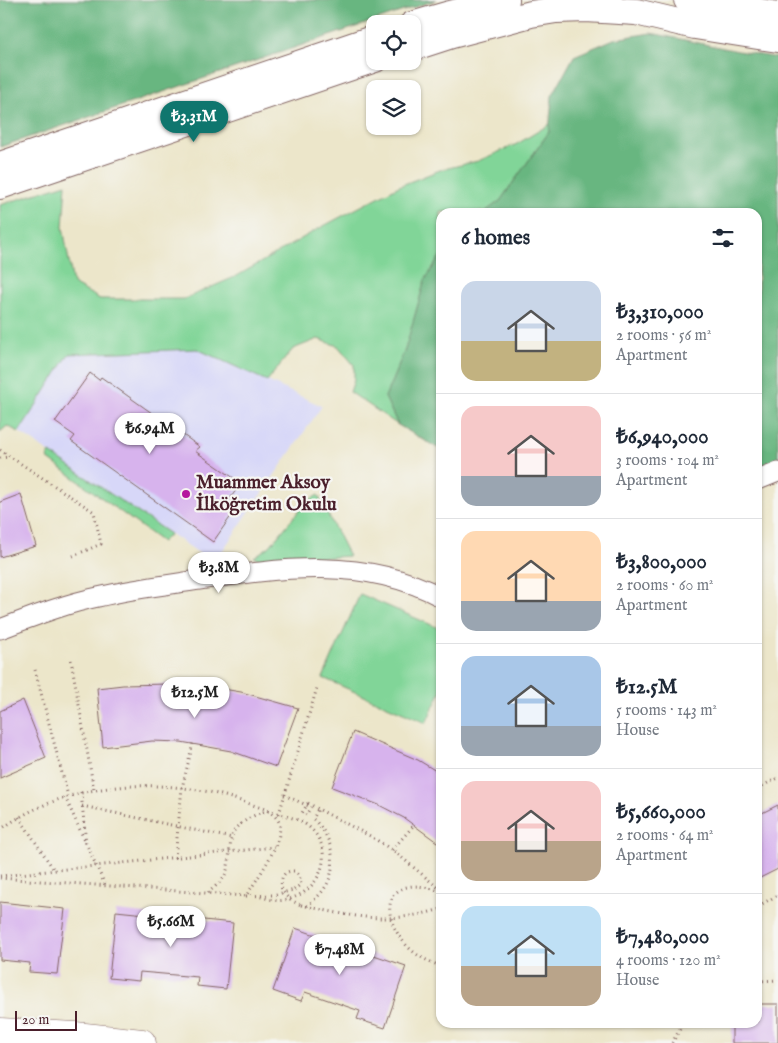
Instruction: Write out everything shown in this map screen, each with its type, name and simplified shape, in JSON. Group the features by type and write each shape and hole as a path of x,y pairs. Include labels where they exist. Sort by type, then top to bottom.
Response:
{"main road":[{"path":"421,22 506,0"},
{"path":"687,0 778,15"},
{"path":"421,45 531,14 556,10 586,9 636,12 695,26 778,39"},
{"path":"0,165 366,41"},
{"path":"0,186 366,63"},
{"path":"0,1032 75,1036 142,1043"}],"street":[{"path":"762,478 778,472"},
{"path":"0,629 43,613 98,597 225,576 294,568 329,567 364,572 396,579 436,594"}],"path":[{"path":"0,450 94,512 102,544 73,556"},
{"path":"0,458 10,457"},
{"path":"71,660 94,790"},
{"path":"35,670 66,796 105,886"},
{"path":"278,814 317,688"},
{"path":"175,858 182,788 193,743"},
{"path":"762,786 778,778"},
{"path":"0,830 27,812 81,792 120,786 182,788 211,793 299,820 307,825 322,846 324,863 322,871 312,886 296,897 282,901 258,896"},
{"path":"81,792 87,846"},
{"path":"284,795 311,807 306,815 302,813 308,803 372,837 392,850 436,887"},
{"path":"82,806 232,838"},
{"path":"306,906 322,893 330,877 333,862 329,841 313,819 318,809"},
{"path":"207,894 224,877 229,862 234,831 238,826 256,815 268,811"},
{"path":"246,896 275,847 280,830 278,820 268,811"},
{"path":"19,818 54,870"},
{"path":"392,850 414,825"},
{"path":"0,877 275,847"},
{"path":"0,877 207,894 258,896 294,890 301,884 301,879 295,871 290,870 282,878 282,891 290,900 301,905 365,918 392,918 436,910"},
{"path":"436,890 405,886 396,890 391,896 389,906 400,937 409,948 436,964"},
{"path":"762,904 778,895"},
{"path":"762,981 778,980"},
{"path":"672,1043 681,1028"}],"shaded area":[{"name":"Muammer Aksoy İlköğretim Okulu","path":"197,349 322,406 214,563 19,432 69,354"}],"green space":[{"path":"0,0 436,0 392,15 366,15 366,24 0,147"},
{"path":"651,33 778,58 778,476 762,482 762,208 490,208 500,201 549,132 552,96 574,56 614,39"},
{"path":"550,124 549,132 500,201 490,208 436,208 436,263 425,280 405,350 385,397 398,425 350,392 354,380 354,365 338,346 318,339 293,349 267,381 197,349 69,354 19,432 7,426 0,432 0,205 66,184 63,227 73,284 100,299 184,299 237,276 318,229 399,186 440,170 478,161 517,144"},
{"path":"436,263 436,447 398,425 385,397 405,350 425,280"},
{"path":"50,453 170,534 162,542 47,458"},
{"path":"318,495 349,556 265,562 254,557 270,546 306,502"},
{"path":"360,594 436,627 436,702 426,723 323,678"}],"building":[{"path":"90,373 99,380 101,377 200,447 195,451 241,483 227,503 236,509 213,542 71,441 75,436 55,422"},
{"path":"21,494 36,546 0,557 0,502"},
{"path":"168,684 241,692 298,708 276,767 231,751 181,742 152,741 103,747 97,688 123,685"},
{"path":"23,700 46,758 0,778 0,711"},
{"path":"353,732 418,760 436,771 436,841 404,818 379,805 332,787"},
{"path":"778,805 778,869 762,877 762,813"},
{"path":"0,902 65,909 57,974 29,972 30,963 0,960"},
{"path":"116,911 233,923 226,989 197,986 198,977 140,972 139,981 109,978"},
{"path":"295,928 406,966 385,1028 357,1019 360,1011 305,992 301,1001 273,991"},
{"path":"762,1004 778,1004 778,1043 732,1043 732,1028 762,1028"}],"place":[{"name":"Muammer Aksoy İlköğretim Okulu","path":"186,494"}]}
